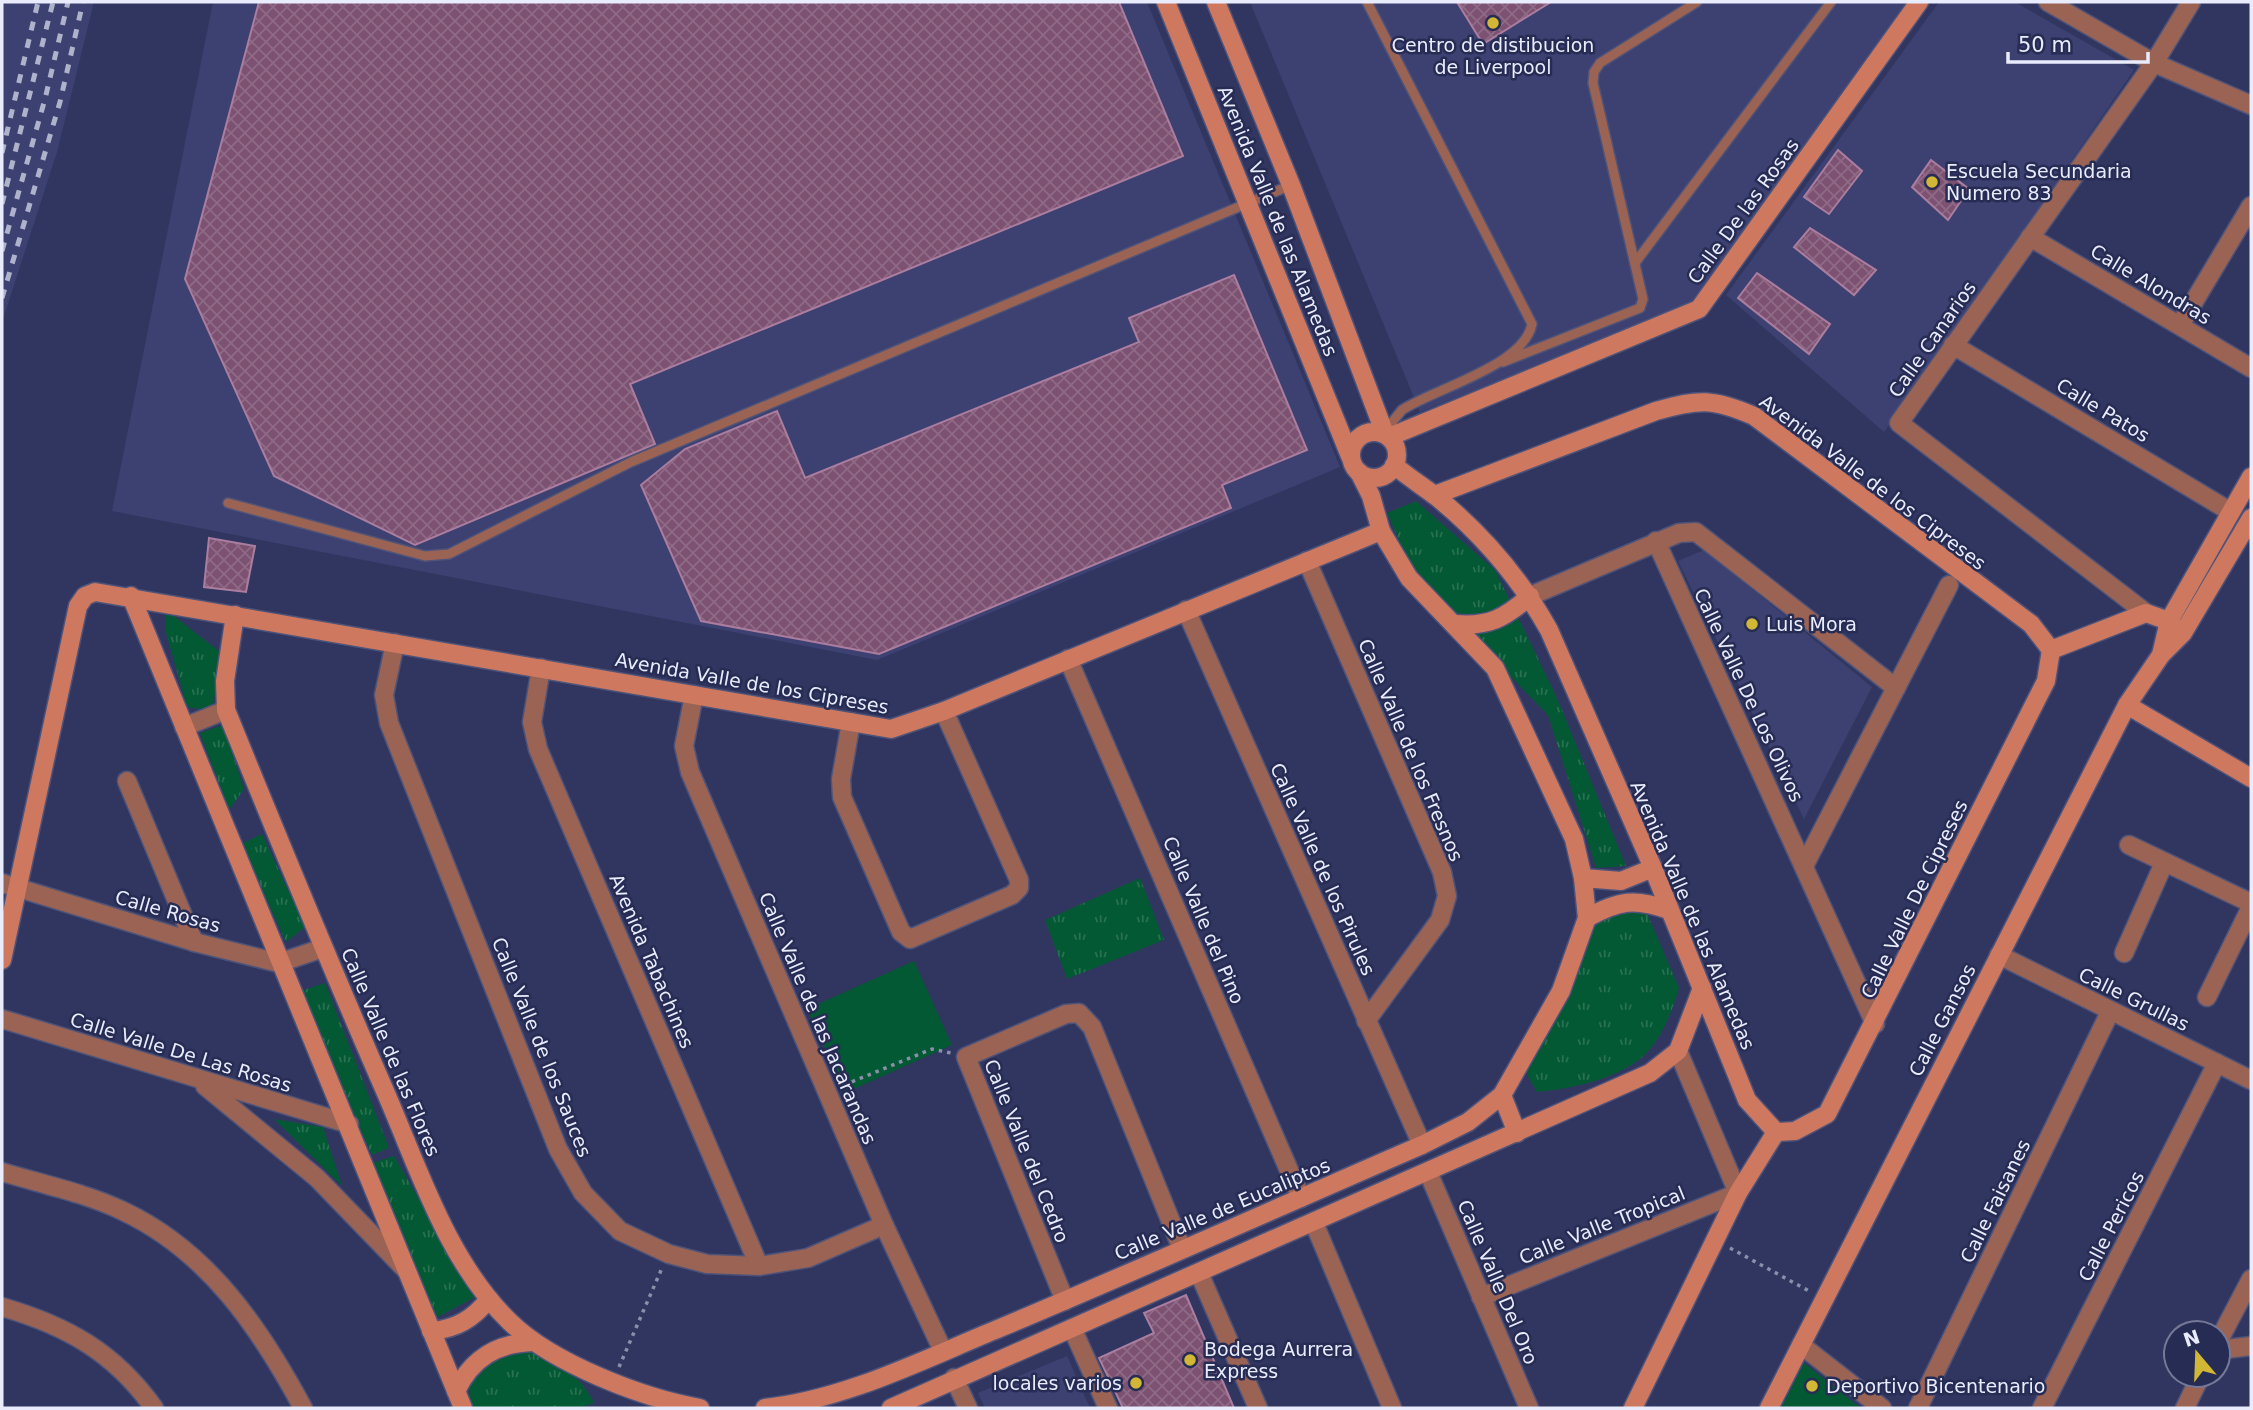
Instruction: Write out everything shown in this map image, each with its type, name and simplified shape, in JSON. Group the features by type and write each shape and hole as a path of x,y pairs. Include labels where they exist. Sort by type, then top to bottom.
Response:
{"street":[{"name":"Avenida Valle de las Alamedas","path":"1166,2 1355,464 1371,496 1381,531 1409,578 1495,667 1574,839 1583,878 1587,918"},
{"name":"Avenida Valle de las Alamedas","path":"1216,2 1291,185 1387,436"},
{"name":"Calle De las Rosas","path":"1387,436 1699,309 1919,2"},
{"path":"2048,2 2154,63 2251,105"},
{"name":"Calle Canarios","path":"2176,627 2146,613 1899,423 2154,63 2191,2"},
{"path":"2179,325 2251,206"},
{"name":"Calle Alondras","path":"2030,236 2251,368"},
{"name":"Calle Patos","path":"1953,345 2231,512"},
{"name":"Avenida Valle de los Cipreses","path":"1435,495 1656,411 1690,401 1723,402 1754,416 2031,624 2051,650"},
{"path":"1364,433 1387,436 1396,450 1394,465 1378,477 1355,464 1354,443 1364,433"},
{"name":"Avenida Valle de las Alamedas","path":"1394,465 1435,495 1508,565 1530,596 1549,630 1653,868 1747,1100 1776,1132"},
{"path":"2176,627 2231,512 2251,477"},
{"path":"2176,627 2251,518"},
{"name":"Avenida Valle de los Cipreses","path":"9,885 78,606 85,596 95,592 131,596 891,729 944,711 1381,531"},
{"path":"1455,624 1477,626 1495,622 1530,596 1656,541 1679,533 1696,532 1896,688"},
{"name":"Calle Valle De Los Olivos","path":"1656,541 1875,1024"},
{"name":"Calle Valle de los Fresnos","path":"1307,561 1442,872 1447,896 1440,920 1366,1021"},
{"name":"Calle Valle De Los Olivos","path":"1804,866 1949,585"},
{"path":"131,596 463,1408"},
{"name":"Calle Valle de los Pirules","path":"1186,610 1422,1145"},
{"path":"2051,650 2146,613"},
{"name":"Calle Valle de las Flores","path":"235,615 225,681 226,710 323,948 450,1236 489,1299 533,1342 612,1382 670,1405"},
{"name":"Calle Gansos","path":"1769,1408 2127,705 2161,655 2176,627"},
{"name":"Calle Valle de los Sauces","path":"395,643 384,695 389,723 558,1149 583,1193 620,1231 668,1254 707,1264 758,1266 808,1258 884,1225"},
{"name":"Calle Valle De Cipreses","path":"1776,1132 1796,1131 1827,1114 1875,1024 2046,681 2051,650"},
{"name":"Calle Valle del Pino","path":"1068,659 1301,1198"},
{"name":"Avenida Tabachines","path":"541,668 532,722 538,749 758,1266"},
{"name":"Calle Valle de las Jacarandas","path":"694,695 684,746 690,772 884,1225 943,1351"},
{"path":"2127,705 2251,778"},
{"path":"184,727 226,710"},
{"path":"851,722 841,779 842,797 901,932 910,939 1012,895 1019,888 1019,880 944,711"},
{"path":"127,781 194,942"},
{"path":"2129,845 2251,905 2207,997"},
{"path":"2124,953 2164,863"},
{"path":"1583,878 1621,881 1653,868"},
{"path":"2,960 9,885"},
{"name":"Calle Rosas","path":"9,885 194,942 279,963"},
{"path":"1587,918 1605,908 1626,902 1643,901 1670,910"},
{"name":"Calle Valle de Eucaliptos","path":"771,1408 817,1399 858,1386 1301,1198 1468,1122 1502,1095 1561,991 1587,918"},
{"path":"279,963 323,948"},
{"name":"Calle Grullas","path":"1999,956 2251,1080"},
{"path":"891,1408 1650,1073 1678,1051 1702,988"},
{"name":"Calle Faisanes","path":"1918,1408 2110,1012"},
{"name":"Calle Valle del Cedro","path":"1065,1300 966,1057 1066,1014 1079,1013 1092,1027 1182,1249"},
{"name":"Calle Valle De Las Rosas","path":"2,1019 349,1124"},
{"path":"1678,1051 1738,1193"},
{"name":"Calle Pericos","path":"2042,1408 2217,1063"},
{"path":"196,1079 317,1178 406,1270"},
{"path":"1502,1095 1517,1133"},
{"path":"1633,1408 1738,1193 1776,1132"},
{"path":"2,1172 124,1211 159,1230 200,1262 257,1328 303,1408"},
{"name":"Calle Valle Del Oro","path":"1428,1172 1529,1408"},
{"name":"Calle Valle Tropical","path":"1481,1297 1738,1193"},
{"path":"1314,1223 1392,1408"},
{"path":"1199,1273 1258,1408"},
{"path":"2230,1319 2251,1279"},
{"path":"431,1331 458,1326 480,1310 489,1299"},
{"path":"2,1307 38,1318 80,1336 115,1364 154,1408"},
{"path":"1072,1328 1108,1408"},
{"path":"456,1391 463,1376 486,1353 517,1342 533,1342"},
{"path":"1801,1345 1882,1408"},
{"path":"2232,1348 2251,1346"},
{"path":"954,1378 968,1408"},
{"path":"2185,1408 2194,1389"},
{"path":"670,1405 700,1408"}],"lane":[{"path":"1367,2 1532,324 1522,344 1492,366"},
{"path":"1387,436 1393,421 1402,410 1492,366 1640,308 1643,299 1592,83 1594,72 1600,63 1698,2"},
{"path":"1634,263 1831,2"},
{"path":"228,503 425,556 449,554 631,462 1291,185"}],"path":[{"path":"827,1092 932,1049 966,1057"},
{"path":"1715,1240 1824,1299"},
{"path":"612,1382 668,1254"}],"shaded area":[{"path":"2,2 94,2 57,152 2,322"},
{"path":"213,2 1147,2 1340,467 877,660 112,511"},
{"path":"1250,2 1908,2 1698,301 1420,412"},
{"name":"Escuela Secundaria Numero 83","path":"1939,2 2015,2 2134,70 1884,432 1726,295"},
{"name":"Luis Mora","path":"1704,550 1872,687 1804,819 1678,561"},
{"path":"1067,1356 1090,1408 985,1408 978,1393"}],"green space":[{"path":"1416,501 1495,570 1557,698 1626,866 1596,868 1548,715 1429,592 1404,552 1387,513"},
{"path":"165,609 224,655 211,711 187,707 166,633"},
{"path":"223,725 244,789 229,810 200,733"},
{"path":"262,834 305,927 286,942 241,844"},
{"path":"1140,878 1164,940 1067,979 1045,920"},
{"path":"1602,910 1646,911 1679,988 1673,1007 1654,1045 1629,1066 1591,1082 1537,1092 1527,1075 1530,1058 1577,955"},
{"path":"914,961 952,1045 845,1093 807,1009"},
{"path":"325,983 389,1148 372,1155 298,992"},
{"path":"274,1119 323,1127 342,1186"},
{"path":"394,1156 475,1297 436,1318 372,1163"},
{"path":"533,1349 576,1378 594,1403 580,1408 470,1408 469,1374 487,1356"},
{"name":"Deportivo Bicentenario","path":"1804,1363 1861,1408 1781,1408"}],"building":[{"path":"259,2 1119,2 1183,156 630,384 655,444 415,545 274,476 185,279"},
{"name":"Centro de distibucion de Liverpool","path":"1457,2 1551,2 1483,44"},
{"path":"1838,150 1862,171 1829,214 1804,197"},
{"path":"1931,160 1969,189 1948,220 1912,187"},
{"path":"1810,228 1876,270 1854,295 1794,247"},
{"path":"1757,273 1830,324 1809,354 1738,298"},
{"path":"1234,275 1307,450 1222,485 1231,508 879,654 701,621 641,485 685,449 777,411 805,478 1139,342 1129,318"},
{"path":"209,538 255,546 246,592 204,587"},
{"path":"1186,1295 1234,1408 1123,1408 1099,1358 1154,1333 1144,1313"}],"railway":[{"path":"2,153 38,2"},
{"path":"2,204 53,2"},
{"path":"2,251 45,99 68,2"},
{"path":"2,298 60,102 83,2"}],"place":[{"name":"Centro de distibucion de Liverpool","path":"1493,23"},
{"name":"Escuela Secundaria Numero 83","path":"1932,182"},
{"name":"Luis Mora","path":"1752,624"},
{"name":"Bodega Aurrera Express","path":"1190,1360"},
{"name":"locales varios","path":"1136,1383"},
{"name":"Deportivo Bicentenario","path":"1812,1386"}]}
